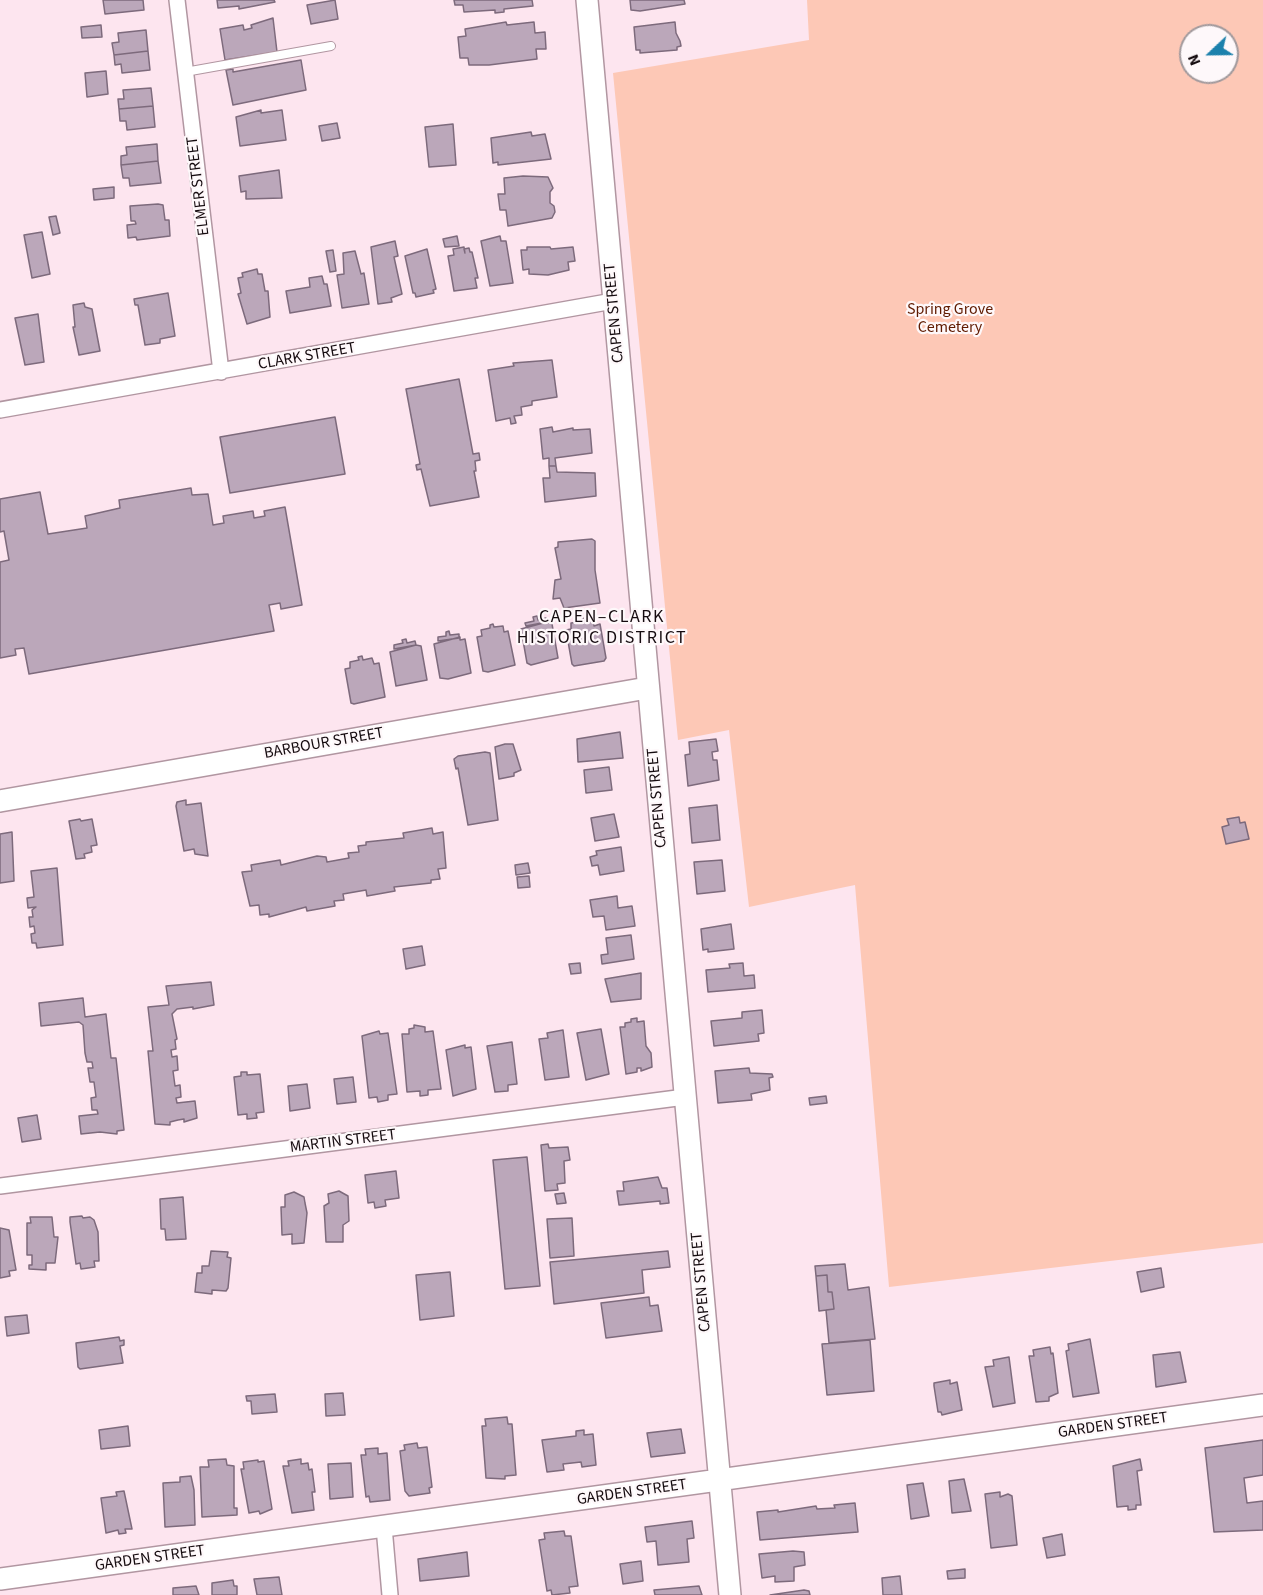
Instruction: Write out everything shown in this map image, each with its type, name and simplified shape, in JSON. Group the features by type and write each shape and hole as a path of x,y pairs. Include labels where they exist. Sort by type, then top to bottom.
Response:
{"street":[{"name":"ELMER STREET","path":"177,0 221,372"},
{"name":"CAPEN STREET","path":"587,0 730,1595"},
{"name":"CLARK STREET","path":"0,410 614,301"},
{"name":"BARBOUR STREET","path":"0,801 647,688"},
{"name":"MARTIN STREET","path":"0,1186 685,1097"},
{"name":"GARDEN STREET","path":"0,1579 1263,1406"},
{"path":"384,1527 390,1595"}],"lane":[{"path":"185,72 331,46"}],"green space":[{"name":"Spring Grove Cemetery","path":"807,0 1263,0 1263,1243 889,1287 855,885 749,907 729,730 678,740 613,73 809,40"}],"building":[{"path":"103,0 143,0 144,10 105,14"},
{"path":"217,0 274,0 275,2 239,9 239,6 218,8"},
{"path":"335,0 338,19 311,24 307,5"},
{"path":"454,0 532,0 533,6 504,9 504,12 495,13 495,10 464,12 463,5 455,5"},
{"path":"630,0 684,0 685,4 640,11 631,10"},
{"path":"273,18 277,52 225,60 220,29 243,25 244,30 252,28 251,25"},
{"path":"506,22 507,25 534,22 535,33 545,32 546,49 536,49 537,59 469,65 468,58 460,58 458,37 466,36 465,29"},
{"path":"675,22 681,46 677,47 677,50 640,53 640,50 636,50 634,27"},
{"path":"101,25 102,37 82,38 81,27"},
{"path":"146,30 148,51 114,55 112,43 119,42 118,33"},
{"path":"148,51 150,70 122,73 121,64 115,65 114,55"},
{"path":"301,60 306,90 233,105 226,70 233,69 233,72"},
{"path":"106,71 108,94 87,97 85,73"},
{"path":"151,88 153,106 119,109 118,99 124,99 123,90"},
{"path":"153,106 155,127 127,130 126,121 120,121 119,109"},
{"path":"261,110 261,113 282,110 286,140 240,146 236,117"},
{"path":"337,123 340,138 322,141 319,126"},
{"path":"453,124 456,165 429,167 425,127"},
{"path":"531,132 532,136 545,134 551,159 498,165 498,162 493,163 491,138"},
{"path":"157,144 158,161 121,165 121,156 127,155 126,147"},
{"path":"158,161 161,183 130,186 129,178 123,178 121,165"},
{"path":"279,170 282,198 246,199 246,191 241,192 239,176"},
{"path":"548,177 553,188 550,192 550,203 554,206 555,212 552,218 508,226 506,210 500,210 498,194 505,194 504,178"},
{"path":"114,187 114,198 94,200 93,189"},
{"path":"163,205 165,220 169,220 170,236 137,240 136,237 128,238 127,225 136,224 135,221 131,221 130,206"},
{"path":"56,216 60,233 53,235 49,217"},
{"path":"42,232 50,274 32,278 24,235"},
{"path":"457,236 459,246 445,247 443,239"},
{"path":"500,236 501,241 506,241 513,283 490,286 481,241"},
{"path":"395,241 398,256 394,257 402,294 391,298 392,302 378,304 371,247"},
{"path":"464,247 464,249 469,248 472,252 478,278 475,278 477,288 454,291 448,256 454,255 453,249"},
{"path":"527,247 550,247 551,249 573,247 575,261 568,262 569,270 548,275 529,274 529,269 523,270 521,250 527,250"},
{"path":"427,249 436,289 433,290 434,293 416,297 413,293 405,256"},
{"path":"333,250 336,271 330,272 326,251"},
{"path":"355,251 361,274 364,273 369,304 342,308 337,275 344,274 343,253"},
{"path":"257,269 258,274 262,274 265,291 268,291 270,317 247,324 238,294 241,293 238,278 243,277 242,273"},
{"path":"322,276 324,284 327,284 331,306 290,313 286,291 310,287 309,278"},
{"path":"168,293 175,336 160,339 160,343 145,345 138,305 135,305 134,299"},
{"path":"84,303 85,307 92,309 100,351 79,355 73,327 75,327 73,305"},
{"path":"38,314 44,362 25,365 15,318"},
{"path":"552,360 557,397 532,401 532,405 521,407 522,415 514,416 516,423 511,424 510,418 496,421 488,370 514,366 513,363"},
{"path":"459,379 473,454 479,453 480,460 475,461 476,471 474,471 479,497 430,506 421,469 417,470 416,465 420,464 406,389"},
{"path":"335,417 345,474 230,493 220,437"},
{"path":"552,427 553,432 573,428 573,430 590,429 592,453 555,458 556,466 549,466 549,458 543,459 540,429"},
{"path":"549,466 556,466 557,472 595,473 596,496 545,502 543,478 550,478"},
{"path":"191,488 192,495 208,494 213,525 224,523 223,516 253,511 254,518 265,516 264,511 285,507 302,605 281,609 280,603 269,605 274,631 29,674 24,648 15,649 16,655 0,658 0,562 9,560 4,531 0,532 0,499 40,492 48,534 87,528 85,516 120,508 119,500"},
{"path":"592,539 595,541 595,570 600,603 564,608 560,598 553,599 555,580 561,579 555,548 558,547 558,542"},
{"path":"537,616 538,620 546,618 547,622 526,626 525,623 534,621 533,617"},
{"path":"579,618 583,618 584,621 593,620 594,626 600,624 606,658 604,661 574,666 572,664 566,630 571,629 571,623 580,622"},
{"path":"547,622 552,624 558,658 531,665 527,663 521,629"},
{"path":"493,624 494,627 503,626 504,632 508,631 515,665 488,672 483,671 477,637 482,636 481,630 490,628"},
{"path":"449,631 450,635 459,634 459,638 438,641 438,637 446,636 446,632"},
{"path":"460,637 460,640 465,639 471,673 448,679 440,678 434,644"},
{"path":"406,639 407,643 415,641 416,645 394,649 394,645 403,643 402,640"},
{"path":"416,645 421,646 427,680 396,686 390,652"},
{"path":"362,656 363,660 372,658 374,664 379,663 385,697 354,704 351,703 345,669 350,668 350,662 359,660 358,657"},
{"path":"620,732 623,758 578,762 577,739"},
{"path":"716,739 718,751 712,752 713,760 717,760 719,780 688,786 685,755 690,754 689,742"},
{"path":"513,744 521,770 514,773 514,776 499,779 495,747"},
{"path":"490,753 498,820 468,825 458,768 456,769 454,759 458,756"},
{"path":"609,767 612,790 586,793 584,770"},
{"path":"186,800 186,805 201,803 208,856 195,854 194,849 184,851 176,806 177,802"},
{"path":"717,805 720,840 692,843 689,808"},
{"path":"614,814 619,837 595,841 591,818"},
{"path":"1239,817 1240,823 1245,822 1249,839 1226,844 1222,827 1229,825 1227,819"},
{"path":"80,819 81,821 92,819 97,845 91,846 92,852 84,854 85,858 76,859 69,821"},
{"path":"432,828 433,834 443,832 446,868 438,869 440,879 431,880 431,883 394,887 395,891 367,896 366,890 343,894 344,900 334,901 335,906 307,911 306,907 269,917 269,914 260,915 259,905 250,906 242,872 252,871 251,865 280,860 281,865 317,856 326,857 327,862 349,858 348,853 359,852 358,846 366,845 366,842 404,838 403,833"},
{"path":"12,832 14,881 0,883 0,834"},
{"path":"621,847 624,871 600,875 598,865 592,866 590,857 597,855 596,851"},
{"path":"722,860 725,891 697,894 694,862"},
{"path":"528,863 530,873 516,875 515,865"},
{"path":"57,868 63,945 37,948 36,943 32,943 31,934 35,933 34,926 30,927 29,917 33,917 32,910 36,907 28,908 27,898 34,897 31,871"},
{"path":"529,876 530,887 518,888 517,877"},
{"path":"617,896 618,908 632,906 635,926 606,930 604,916 593,917 590,900"},
{"path":"731,924 734,949 708,952 708,949 703,950 701,929"},
{"path":"631,935 634,959 602,964 601,955 608,954 606,938"},
{"path":"422,946 425,965 406,969 403,949"},
{"path":"580,963 581,973 571,974 569,964"},
{"path":"743,963 744,976 754,975 755,988 708,992 706,970 730,968 729,964"},
{"path":"641,973 641,999 611,1002 605,979"},
{"path":"211,982 214,1005 177,1009 172,1014 177,1039 175,1040 176,1049 171,1050 172,1057 177,1056 178,1070 173,1071 175,1086 180,1085 181,1097 176,1098 177,1103 195,1101 197,1118 184,1122 184,1119 170,1122 170,1125 155,1124 148,1051 153,1051 148,1007 169,1005 166,986"},
{"path":"83,998 85,1017 106,1014 111,1058 116,1058 124,1130 117,1131 117,1134 100,1132 81,1134 79,1116 98,1114 97,1110 92,1110 91,1098 96,1097 94,1082 90,1082 88,1068 93,1068 92,1062 87,1062 83,1025 79,1022 41,1026 39,1003"},
{"path":"762,1010 764,1033 758,1034 759,1041 714,1046 711,1021 742,1018 742,1012"},
{"path":"637,1018 637,1022 644,1021 646,1046 651,1053 652,1067 641,1071 641,1068 637,1068 637,1072 626,1074 620,1027 625,1027 625,1023"},
{"path":"414,1025 425,1027 425,1032 433,1031 441,1089 428,1090 428,1095 420,1096 420,1091 407,1092 402,1034 409,1034 409,1029 414,1028"},
{"path":"601,1029 609,1074 586,1080 577,1033"},
{"path":"563,1030 569,1077 545,1080 539,1039 548,1038 547,1033"},
{"path":"379,1031 380,1034 388,1033 397,1094 388,1095 388,1100 378,1102 377,1097 369,1098 362,1036"},
{"path":"512,1042 517,1084 508,1085 508,1091 495,1092 487,1046"},
{"path":"465,1045 465,1048 471,1047 476,1089 453,1096 446,1050"},
{"path":"749,1068 750,1073 772,1074 773,1077 769,1078 770,1090 751,1094 752,1100 718,1103 715,1071"},
{"path":"241,1072 247,1072 247,1075 260,1074 264,1112 256,1113 257,1118 247,1119 247,1114 238,1115 234,1077 241,1076"},
{"path":"353,1077 356,1102 337,1104 334,1079"},
{"path":"307,1084 310,1108 290,1111 288,1086"},
{"path":"826,1096 827,1103 810,1105 809,1098"},
{"path":"37,1115 41,1139 22,1142 18,1118"},
{"path":"548,1144 549,1148 568,1147 570,1160 564,1161 565,1183 557,1184 558,1190 545,1191 541,1145"},
{"path":"527,1157 540,1286 505,1289 493,1160"},
{"path":"396,1171 399,1198 385,1200 386,1206 375,1208 374,1202 368,1203 365,1175"},
{"path":"658,1177 662,1188 667,1188 669,1203 660,1204 660,1201 619,1205 617,1191 624,1191 623,1182"},
{"path":"339,1191 348,1196 349,1221 343,1225 343,1242 326,1242 324,1206 329,1203 328,1194"},
{"path":"294,1192 304,1197 307,1213 304,1243 292,1244 292,1234 282,1235 281,1207 285,1207 285,1195"},
{"path":"564,1193 566,1203 557,1204 555,1194"},
{"path":"183,1197 186,1239 166,1240 165,1229 161,1229 160,1199"},
{"path":"82,1216 94,1220 98,1232 99,1261 94,1261 95,1267 81,1269 80,1263 76,1264 70,1217"},
{"path":"30,1217 52,1217 54,1237 58,1237 55,1263 46,1263 46,1270 29,1269 29,1265 32,1265 32,1255 27,1255 27,1223 31,1223"},
{"path":"572,1218 574,1256 550,1258 547,1219"},
{"path":"0,1228 9,1230 16,1270 9,1271 10,1276 0,1278"},
{"path":"211,1251 228,1252 227,1257 231,1258 228,1288 226,1291 212,1290 212,1294 195,1292 197,1273 202,1273 202,1266 209,1266"},
{"path":"668,1251 670,1267 642,1270 644,1293 554,1304 550,1262"},
{"path":"845,1264 848,1290 869,1287 875,1339 829,1343 826,1310 834,1309 832,1292 828,1292 827,1275 816,1276 815,1266"},
{"path":"1161,1268 1164,1287 1141,1292 1137,1272"},
{"path":"450,1272 454,1316 420,1320 416,1275"},
{"path":"827,1275 828,1292 832,1292 834,1309 819,1311 816,1276"},
{"path":"649,1297 650,1306 658,1305 662,1331 606,1338 601,1303"},
{"path":"27,1315 29,1333 7,1336 5,1317"},
{"path":"119,1337 120,1341 124,1340 124,1345 120,1346 123,1363 80,1369 78,1367 76,1343"},
{"path":"1090,1339 1099,1393 1073,1397 1066,1351 1069,1350 1068,1344"},
{"path":"870,1340 874,1391 827,1395 822,1344"},
{"path":"1050,1347 1051,1354 1053,1353 1058,1393 1049,1397 1049,1401 1036,1402 1029,1356 1034,1356 1033,1350"},
{"path":"1180,1352 1186,1382 1156,1387 1153,1355"},
{"path":"1009,1357 1015,1403 993,1407 985,1367 994,1366 993,1360"},
{"path":"950,1380 950,1384 957,1382 962,1410 942,1415 938,1412 934,1383"},
{"path":"343,1393 345,1415 326,1416 325,1394"},
{"path":"275,1394 277,1412 252,1414 251,1401 247,1401 246,1396"},
{"path":"507,1417 508,1424 512,1424 516,1475 505,1476 505,1479 486,1478 482,1426 486,1426 485,1419"},
{"path":"128,1426 130,1446 101,1449 99,1430"},
{"path":"681,1429 685,1453 651,1457 647,1433"},
{"path":"584,1430 584,1435 593,1434 596,1465 582,1467 581,1462 563,1464 564,1470 547,1472 542,1440 576,1436 576,1431"},
{"path":"1263,1440 1263,1475 1244,1478 1247,1503 1263,1501 1263,1530 1214,1532 1205,1448"},
{"path":"417,1443 418,1448 427,1447 432,1487 429,1488 430,1493 409,1496 405,1491 400,1451 405,1450 404,1445"},
{"path":"378,1448 378,1454 387,1453 390,1500 370,1502 369,1496 366,1497 361,1455 366,1455 365,1449"},
{"path":"226,1459 227,1465 234,1466 234,1508 237,1508 237,1515 202,1517 200,1467 209,1467 208,1460"},
{"path":"301,1459 301,1464 308,1463 309,1470 312,1469 315,1492 312,1492 314,1510 292,1513 283,1466 289,1466 288,1461"},
{"path":"1140,1459 1142,1470 1137,1471 1141,1505 1136,1505 1136,1509 1128,1510 1128,1506 1117,1507 1113,1466"},
{"path":"258,1460 258,1462 264,1461 272,1509 260,1514 259,1511 249,1513 241,1469 244,1469 243,1462"},
{"path":"351,1463 353,1497 330,1499 328,1464"},
{"path":"191,1476 194,1490 195,1525 165,1527 163,1483 180,1482 180,1477"},
{"path":"964,1479 971,1511 952,1513 949,1481"},
{"path":"923,1483 929,1516 911,1519 907,1485"},
{"path":"124,1491 132,1529 125,1529 126,1533 119,1534 118,1530 106,1533 101,1498 117,1496 116,1492"},
{"path":"1000,1492 1000,1497 1008,1494 1012,1496 1017,1545 991,1548 985,1494"},
{"path":"855,1503 858,1532 760,1540 757,1512 778,1510 778,1512 816,1506 817,1509 835,1508 834,1505"},
{"path":"692,1521 694,1538 687,1539 689,1562 658,1565 656,1541 647,1542 645,1527"},
{"path":"564,1531 565,1536 571,1536 578,1586 569,1587 570,1593 552,1595 551,1590 547,1591 539,1540 545,1539 544,1533"},
{"path":"1062,1534 1065,1555 1047,1558 1043,1538"},
{"path":"467,1552 469,1576 420,1581 418,1559"},
{"path":"804,1552 805,1565 794,1567 794,1581 775,1582 775,1576 762,1578 759,1554"},
{"path":"641,1561 643,1581 623,1584 620,1564"},
{"path":"965,1569 965,1578 948,1579 947,1571"},
{"path":"900,1576 902,1595 883,1595 882,1578"},
{"path":"279,1577 282,1595 257,1595 254,1579"},
{"path":"233,1580 234,1586 237,1586 237,1595 212,1595 212,1583"},
{"path":"196,1586 199,1595 173,1595 173,1588"},
{"path":"699,1586 702,1595 655,1595 654,1590"},
{"path":"809,1591 810,1595 770,1595"}],"district":[{"name":"CAPEN–CLARK HISTORIC DISTRICT","path":"602,628"}]}
